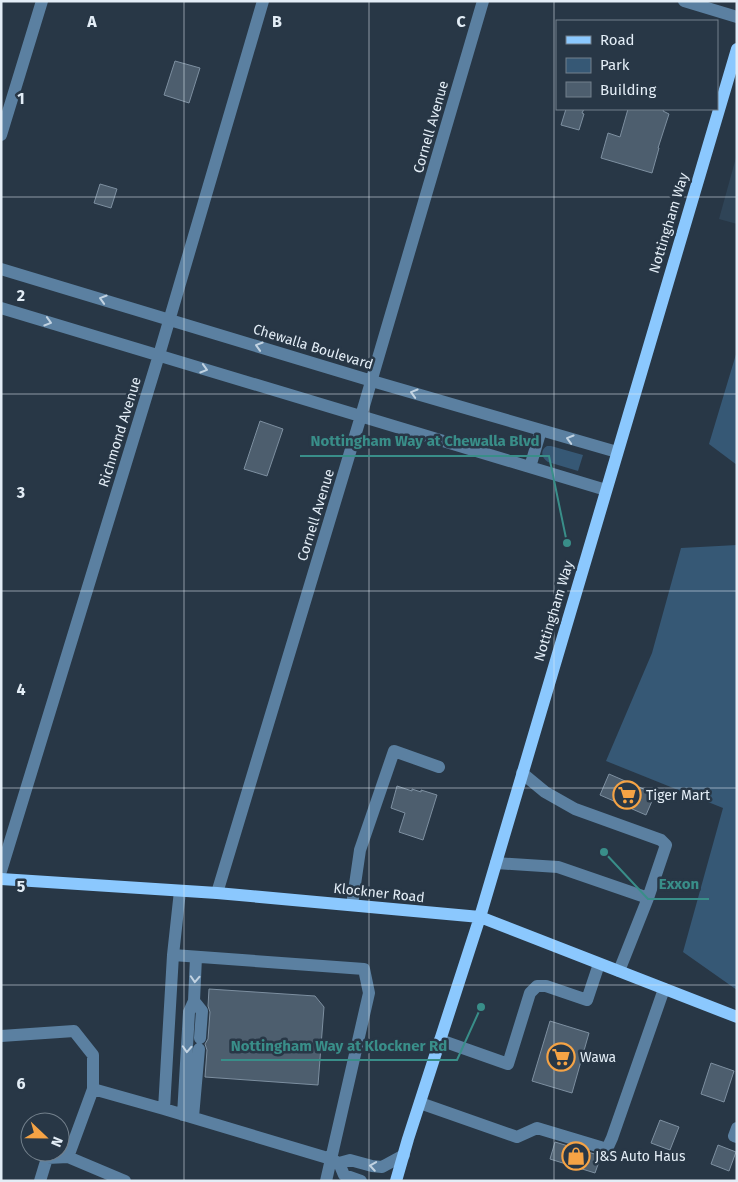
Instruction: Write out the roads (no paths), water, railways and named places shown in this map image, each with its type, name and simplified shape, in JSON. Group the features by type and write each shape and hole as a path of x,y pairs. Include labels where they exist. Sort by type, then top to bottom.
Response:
{"main road":[{"name":"Nottingham Way","path":"397,1181 480,917 737,49"},
{"name":"Klockner Road","path":"1,879 218,893 480,917 737,1017"}],"street":[{"path":"1,135 42,1"},
{"name":"Richmond Avenue","path":"1,871 170,319 263,1"},
{"name":"Cornell Avenue","path":"218,893 372,380 483,1"},
{"path":"684,1 737,17"},
{"name":"Chewalla Boulevard","path":"1,269 617,452"},
{"path":"1,308 606,490"},
{"path":"530,467 541,430"},
{"path":"352,905 360,850 394,751 439,767"},
{"path":"522,773 545,792 575,809 661,840 666,845 648,898 619,971"},
{"path":"496,863 558,867 648,898"},
{"path":"164,1109 173,955 180,891"},
{"path":"173,955 364,970 369,993 335,1161 326,1181"},
{"path":"188,1116 189,1012 194,1001 196,957"},
{"path":"440,1040 508,1064 530,993 537,986 546,986 586,1000 599,964"},
{"path":"420,1103 517,1137 537,1128 606,1149 612,1138 664,989"},
{"path":"188,1116 202,1011 194,1001"},
{"path":"1,1036 74,1031 93,1055 93,1089 70,1152"},
{"path":"93,1089 335,1161 350,1160 382,1167 404,1155"},
{"path":"737,1128 734,1136 737,1137"},
{"path":"70,1158 125,1181"},
{"path":"335,1161 344,1175 361,1181"},
{"path":"40,1181 46,1162"}],"place":[{"name":"Nottingham Way at Chewalla Blvd","path":"567,543"},
{"name":"Tiger Mart","path":"627,795"},
{"name":"Exxon","path":"604,852"},
{"name":"Nottingham Way at Klockner Rd","path":"481,1007"},
{"name":"Wawa","path":"561,1057"},
{"name":"J&S Auto Haus","path":"576,1156"}]}
